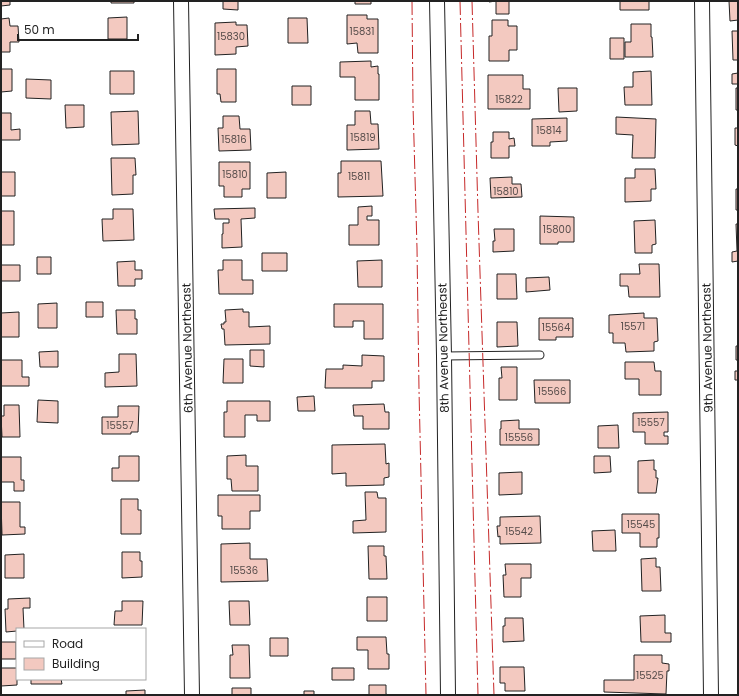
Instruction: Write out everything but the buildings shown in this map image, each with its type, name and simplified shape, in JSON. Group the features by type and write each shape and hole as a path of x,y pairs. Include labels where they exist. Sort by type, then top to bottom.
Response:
{"street":[{"name":"6th Avenue Northeast","path":"181,1 192,695"},
{"name":"8th Avenue Northeast","path":"437,1 444,356 448,695"},
{"name":"9th Avenue Northeast","path":"702,1 711,695"}],"lane":[{"path":"444,356 540,355"}],"power":[{"path":"412,1 426,695"},
{"path":"460,1 478,695"},
{"path":"472,1 494,695"}]}
